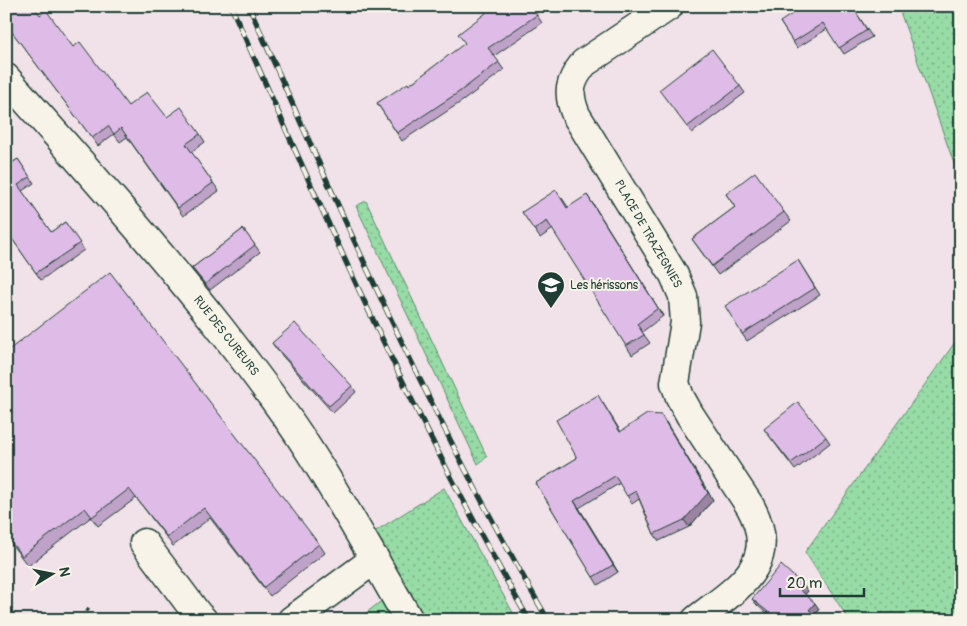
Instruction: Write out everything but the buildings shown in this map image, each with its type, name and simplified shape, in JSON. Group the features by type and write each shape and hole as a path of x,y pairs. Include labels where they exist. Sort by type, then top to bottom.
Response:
{"street":[{"name":"PLACE DE TRAZEGNIES","path":"669,6 584,63 575,74 570,89 570,101 576,115 669,267 680,289 683,296 685,322 675,383 677,390 690,415 758,520 761,536 760,552 755,568 745,580 696,620"},
{"name":"RUE DES CUREURS","path":"6,78 132,219 252,369 301,437 375,559 409,620"},
{"path":"144,543 203,620"},
{"path":"292,620 375,559"}],"path":[{"path":"82,620 89,608"}],"green space":[{"path":"898,6 961,6 961,183"},
{"path":"366,201 487,457 478,464 356,206"},
{"path":"961,334 961,620 852,620 847,617 805,552"},
{"path":"444,488 517,620 409,620 363,539"},
{"path":"393,592 409,620 357,620"}],"railway":[{"path":"231,6 300,162 409,394 487,546 529,620"},
{"path":"249,6 318,162 427,394 506,546 548,620"}],"place":[{"name":"Les hérissons","path":"551,309"}]}
